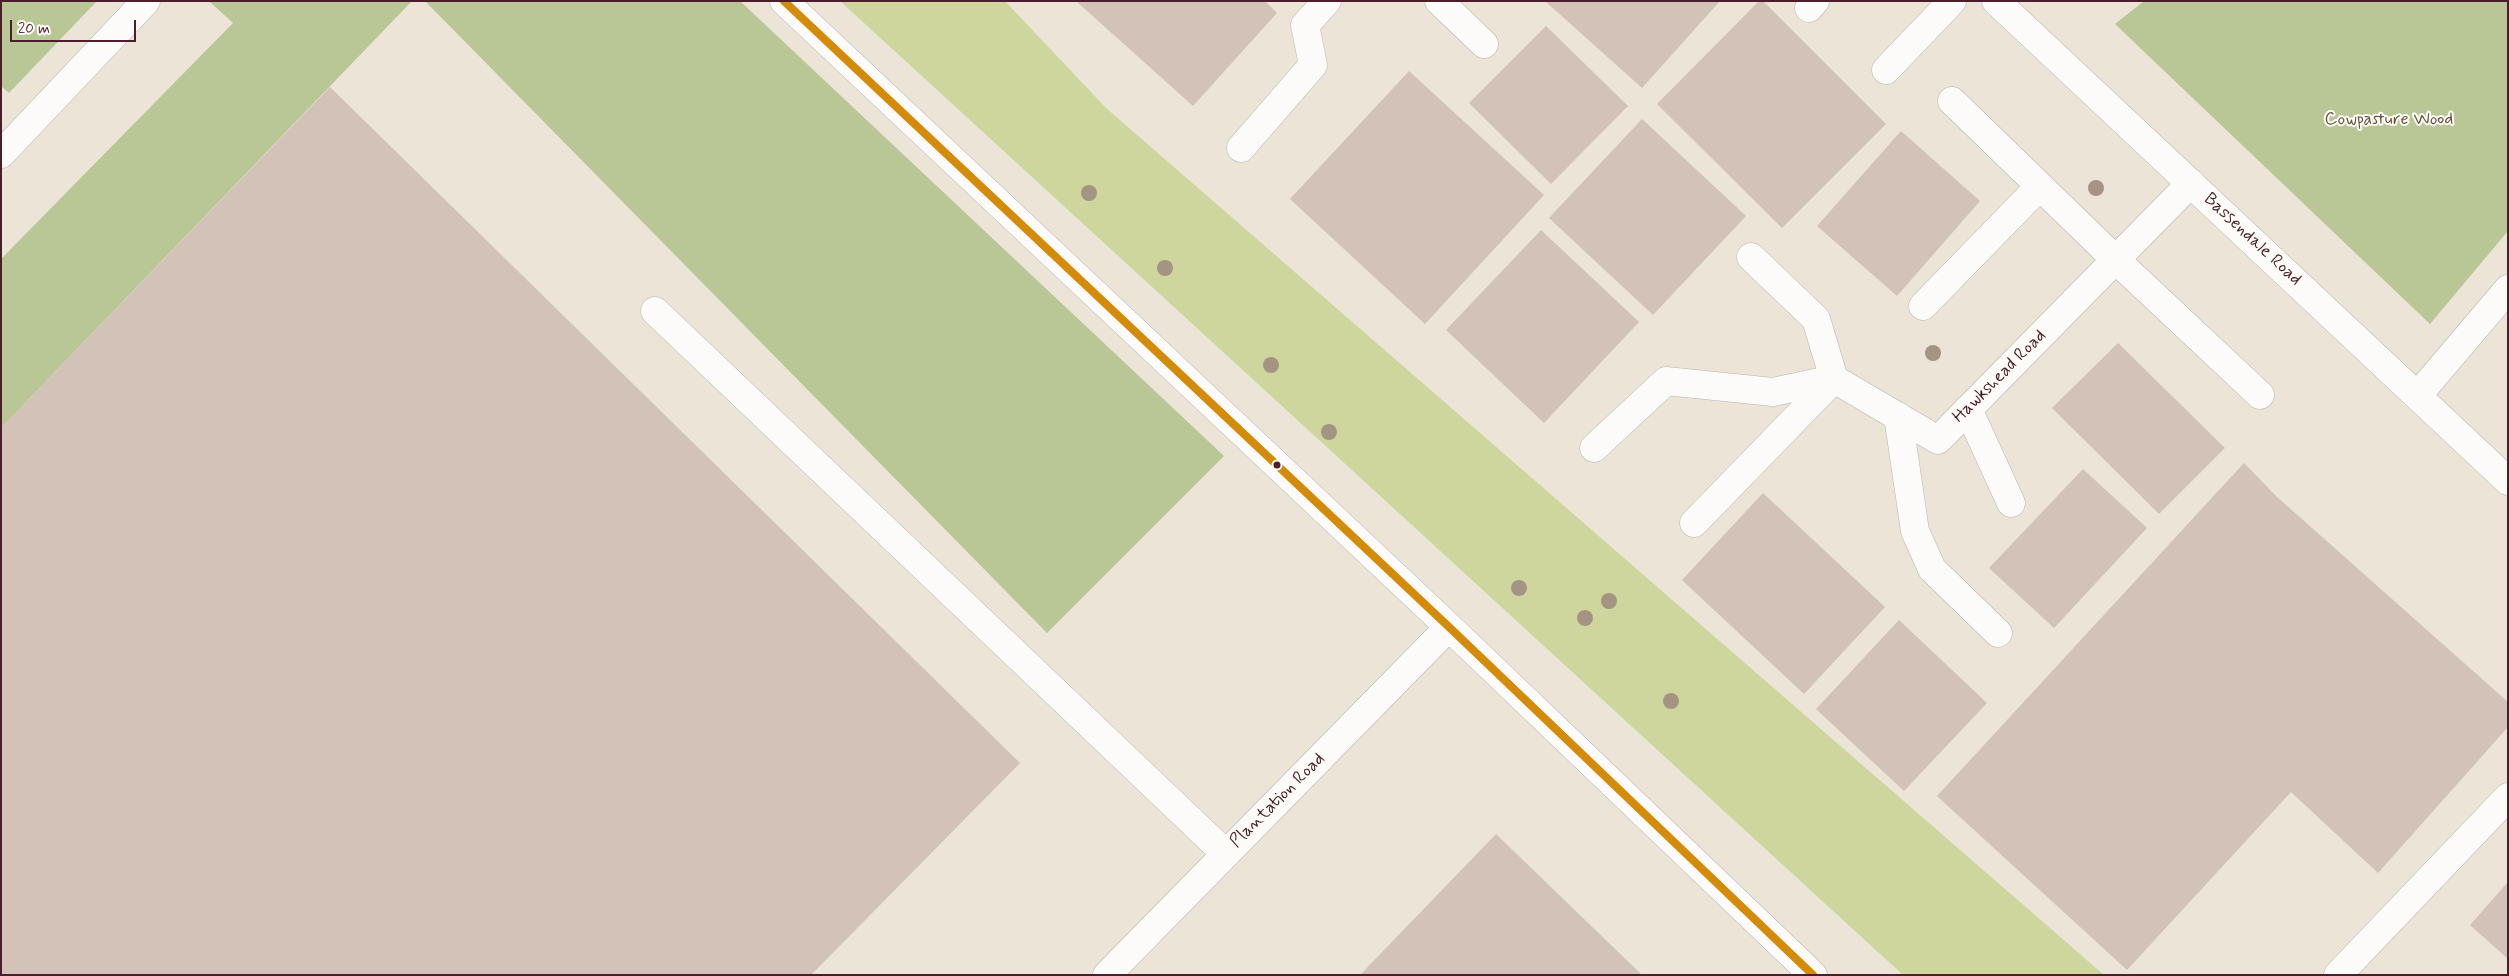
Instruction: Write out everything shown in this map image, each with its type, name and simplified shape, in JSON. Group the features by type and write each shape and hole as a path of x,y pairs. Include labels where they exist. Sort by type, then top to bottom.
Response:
{"street":[{"path":"1,154 146,1"},
{"path":"784,1 1449,627 1813,975"},
{"path":"1241,148 1313,65 1305,25 1327,1"},
{"path":"1440,1 1484,44"},
{"path":"1886,70 1952,1"},
{"name":"Bassendale Road","path":"1996,1 2508,481"},
{"path":"1952,101 2116,260 2260,395"},
{"name":"Hawkshead Road","path":"1834,379 1938,440 2191,183"},
{"path":"1923,306 2040,186"},
{"path":"1751,257 1816,319 1834,379"},
{"path":"2418,395 2508,289"},
{"path":"655,311 1226,854"},
{"path":"1594,448 1666,381 1773,392 1834,379"},
{"path":"1694,523 1834,379"},
{"path":"1968,409 2011,503"},
{"path":"1898,416 1915,531 1932,569 1998,633"},
{"name":"Plantation Road","path":"1107,975 1449,627"},
{"path":"2338,975 2508,797"}],"green space":[{"path":"1,1 97,1 9,93 1,86"},
{"path":"209,1 412,1 1,428 1,259 233,23"},
{"path":"425,1 740,1 1224,456 1047,633"},
{"path":"840,1 1005,1 1106,108 2104,975 1903,975"},
{"name":"Cowpasture Wood","path":"2144,1 2508,1 2508,231 2430,324 2115,24"}],"building":[{"path":"1076,1 1265,1 1277,13 1193,106"},
{"path":"1545,1 1720,1 1642,88"},
{"path":"1759,1 1763,1 1886,124 1782,228 1657,104"},
{"path":"1546,26 1628,106 1551,184 1469,103"},
{"path":"1409,71 1544,195 1425,324 1290,199"},
{"path":"330,87 1020,763 811,975 1,975 1,428"},
{"path":"1642,119 1746,216 1653,315 1549,218"},
{"path":"1901,131 1980,201 1897,296 1817,226"},
{"path":"1541,230 1639,322 1544,423 1446,330"},
{"path":"2118,343 2225,448 2159,514 2052,408"},
{"path":"2244,463 2276,496 2508,702 2508,727 2378,873 2291,792 2127,970 1937,796"},
{"path":"2083,469 2147,528 2054,628 1989,568"},
{"path":"1763,493 1885,607 1804,694 1682,580"},
{"path":"1899,620 1987,703 1904,791 1816,709"},
{"path":"1496,834 1642,975 1360,975"},
{"path":"2508,882 2508,959 2470,925"}],"transit line":[{"path":"784,1 1449,627 1813,975"}]}
